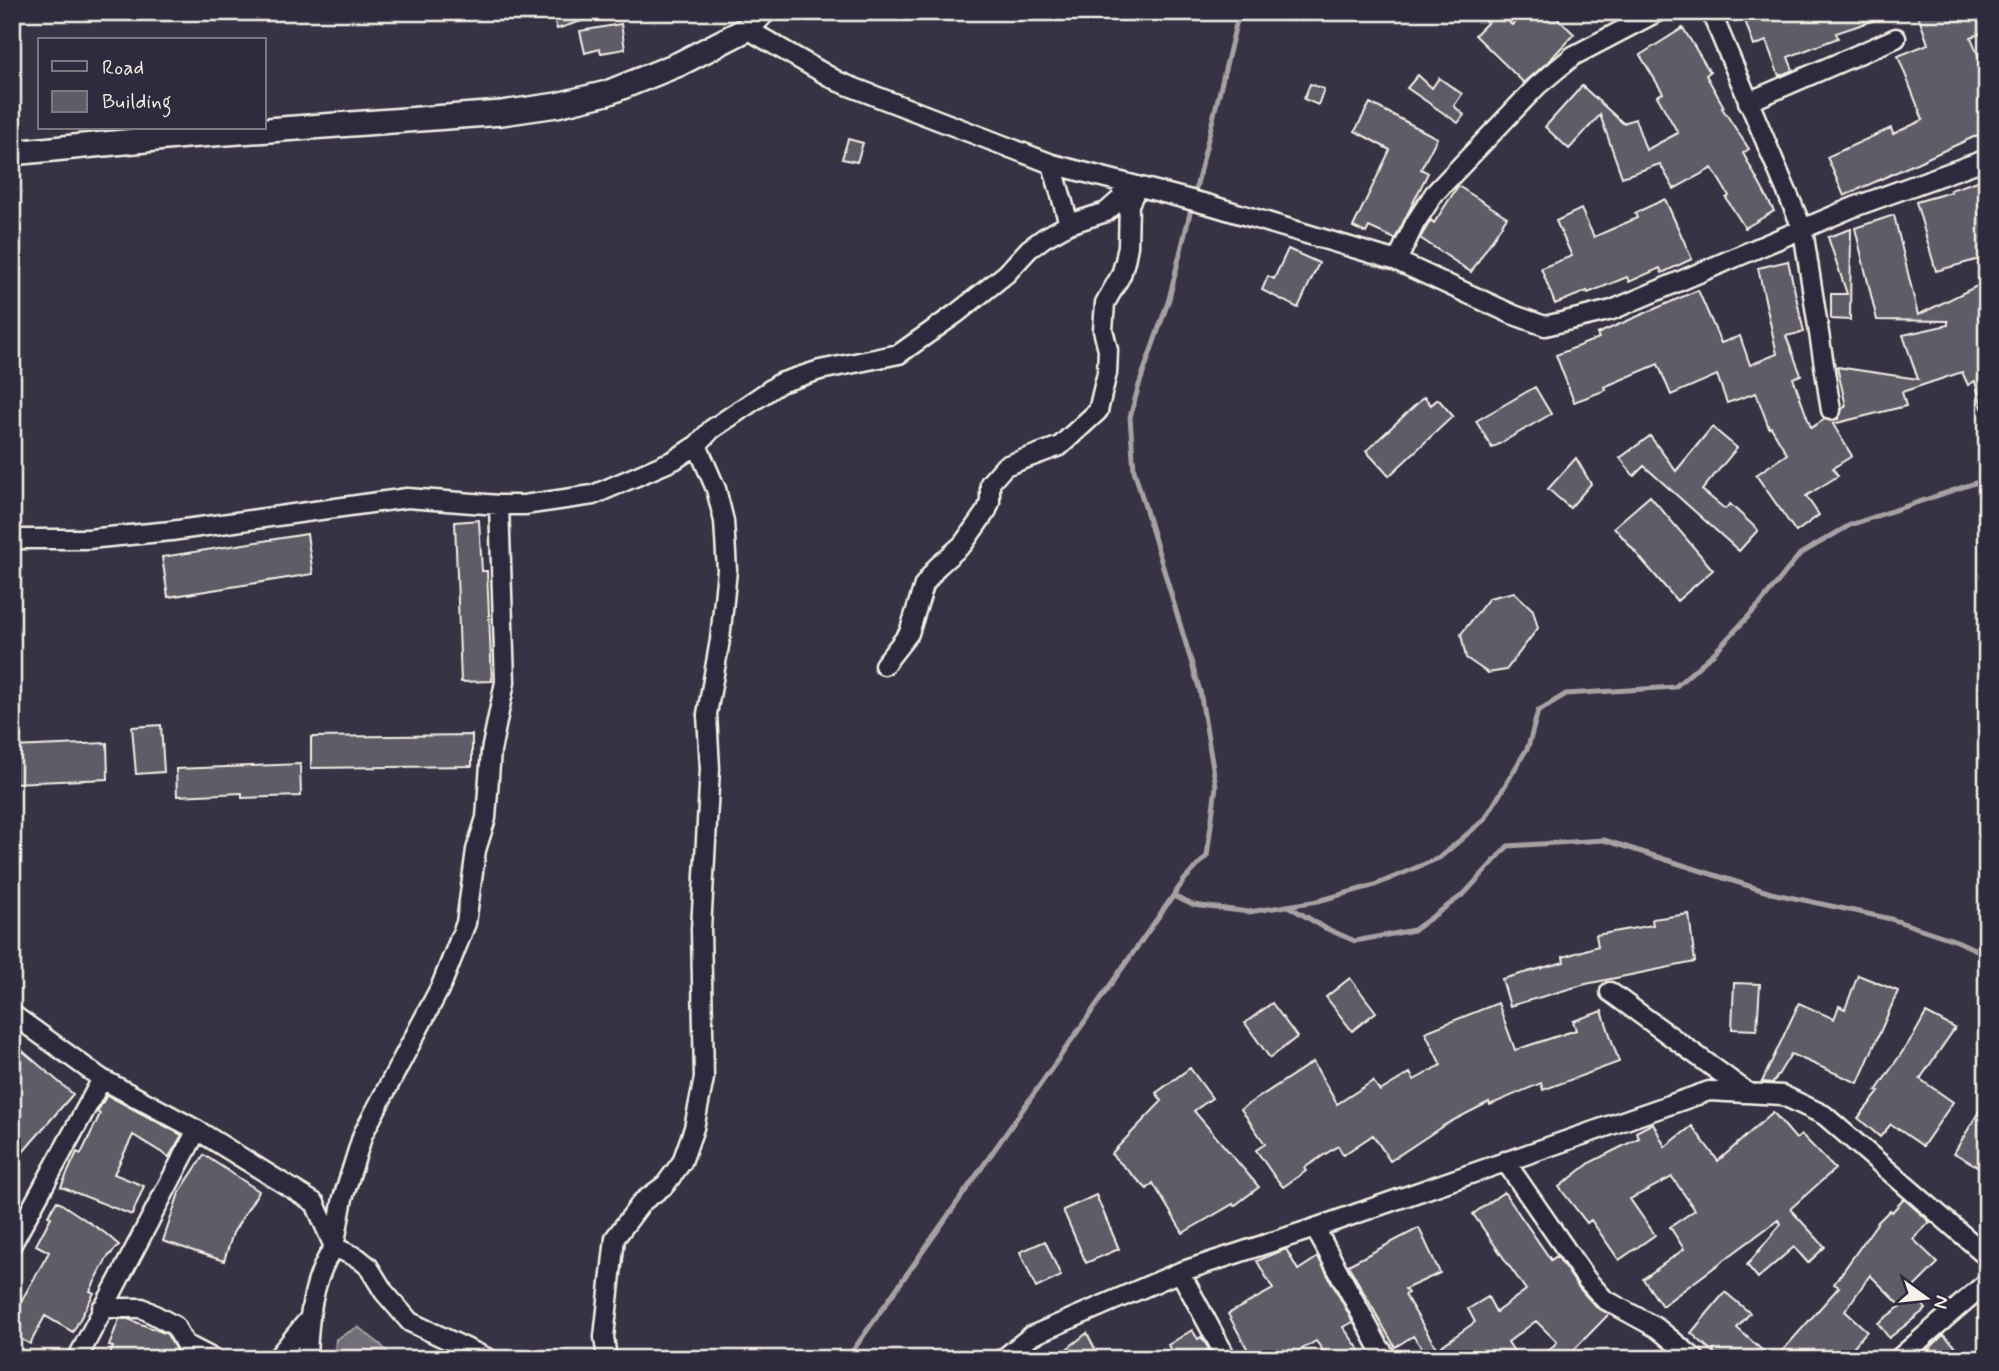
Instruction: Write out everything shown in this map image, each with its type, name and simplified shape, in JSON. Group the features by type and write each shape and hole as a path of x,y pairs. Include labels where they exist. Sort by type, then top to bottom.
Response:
{"main road":[{"path":"12,153 186,136 502,113 557,105 607,93 679,64 755,20"}],"street":[{"path":"1397,261 1415,223 1434,194 1537,86 1573,56 1657,12"},
{"path":"1712,12 1803,230 1830,410"},
{"path":"755,20 839,82 1052,164 1210,205 1397,261 1514,316 1545,326 1612,310 1854,207 1987,159"},
{"path":"1748,102 1896,38"},
{"path":"1052,164 1069,224"},
{"path":"12,539 116,537 407,498 499,505 553,502 593,495 654,470 697,445 712,429 780,383 820,370 899,354 987,290 1044,237 1069,224 1106,212 1123,197 1129,186"},
{"path":"884,665 909,633 924,585 937,567 963,544 987,510 990,502 990,482 1005,466 1060,446 1098,411 1107,373 1108,350 1103,330 1105,303 1121,275 1125,261 1128,246 1129,186"},
{"path":"607,1359 604,1337 615,1238 642,1202 665,1185 682,1162 694,1128 704,1078 701,929 710,769 707,715 720,640 727,570 724,521 716,489 697,445"},
{"path":"307,1359 308,1320 324,1261 334,1247 343,1198 363,1134 441,986 466,923 476,850 486,818 491,751 505,682 499,505"},
{"path":"1610,992 1747,1091"},
{"path":"12,1014 102,1079 197,1130 315,1203 334,1247 358,1258 368,1266 384,1293 410,1322 489,1359"},
{"path":"12,1244 102,1079"},
{"path":"1003,1359 1031,1336 1180,1272 1709,1091 1782,1095 1824,1115 1987,1256"},
{"path":"77,1359 197,1130"},
{"path":"1505,1161 1587,1280 1604,1299 1657,1328 1695,1359"},
{"path":"1315,1228 1379,1348 1388,1359"},
{"path":"1180,1272 1227,1359"},
{"path":"1898,1359 1987,1282"},
{"path":"102,1308 142,1308 175,1326 186,1344 214,1359"},
{"path":"276,1359 308,1320"}],"shaded area":[{"path":"358,1327 381,1345 393,1359 334,1359 336,1339"}],"building":[{"path":"552,12 600,12 600,15 557,29"},
{"path":"1498,12 1512,25 1525,12 1551,12 1574,34 1524,83 1475,35"},
{"path":"1742,12 1889,12 1890,15 1836,33 1838,38 1788,57 1793,70 1779,76 1766,41 1754,46"},
{"path":"1917,12 1987,12 1987,31 1971,37 1987,78 1987,131 1844,196 1827,157 1891,128 1893,134 1923,120 1898,56 1928,44"},
{"path":"621,24 625,49 601,53 600,49 585,53 580,31"},
{"path":"1683,28 1710,72 1706,75 1724,107 1722,108 1749,149 1743,153 1774,211 1745,228 1726,198 1729,196 1712,168 1674,189 1660,164 1622,177 1600,115 1569,149 1545,127 1582,86 1623,123 1635,119 1646,150 1678,133 1657,96 1663,93 1640,55"},
{"path":"1418,75 1432,88 1439,78 1462,94 1454,106 1464,115 1458,123 1407,88"},
{"path":"1310,84 1324,89 1318,105 1304,99"},
{"path":"1370,103 1437,138 1421,169 1428,173 1395,239 1369,227 1366,233 1353,227 1390,150 1355,131"},
{"path":"848,139 863,143 857,162 842,159"},
{"path":"1987,178 1987,257 1936,271 1916,202"},
{"path":"1458,186 1507,217 1471,272 1420,238 1431,220 1434,223"},
{"path":"1665,199 1692,259 1662,273 1660,268 1629,282 1627,277 1555,304 1541,268 1572,256 1556,221 1581,209 1594,237 1637,218 1635,213"},
{"path":"1894,215 1918,315 1987,281 1987,408 1982,408 1975,381 1968,385 1962,372 1902,392 1906,406 1833,424 1852,456 1833,468 1838,476 1806,496 1819,515 1796,532 1756,475 1787,454 1771,427 1769,428 1756,393 1727,403 1717,375 1671,395 1658,364 1604,387 1606,390 1574,402 1556,355 1599,338 1597,334 1698,290 1721,343 1740,336 1750,365 1777,354 1758,268 1788,261 1804,332 1786,336 1801,375 1793,378 1811,428 1825,419 1838,419 1846,406 1837,367 1918,379 1903,335 1948,325 1948,321 1877,320 1855,228"},
{"path":"1851,229 1850,320 1831,319 1831,294 1847,294 1828,237"},
{"path":"1288,249 1319,263 1298,308 1262,290 1268,276 1274,279"},
{"path":"1535,387 1551,414 1492,448 1476,421"},
{"path":"1424,397 1431,405 1438,399 1453,416 1389,476 1366,451"},
{"path":"1712,427 1737,448 1702,490 1725,509 1730,504 1758,530 1739,551 1644,466 1634,476 1620,458 1650,436 1676,471"},
{"path":"1576,458 1591,484 1570,508 1548,489"},
{"path":"1650,496 1713,570 1677,601 1614,527"},
{"path":"479,520 482,571 487,571 492,681 461,682 455,522"},
{"path":"307,534 313,574 168,597 162,557"},
{"path":"1514,592 1533,610 1538,628 1506,670 1488,673 1466,658 1461,634 1489,598"},
{"path":"161,725 164,772 136,774 132,727"},
{"path":"472,735 472,766 311,768 311,737"},
{"path":"107,743 108,779 12,783 12,747"},
{"path":"300,764 301,796 242,798 242,793 177,796 176,769"},
{"path":"1689,914 1695,962 1586,984 1510,1006 1502,979 1564,962 1563,957 1598,946 1596,935 1653,925 1652,919"},
{"path":"1858,975 1898,991 1858,1083 1791,1054 1773,1083 1762,1082 1799,1003 1834,1019 1839,1006 1845,1009"},
{"path":"1350,978 1376,1012 1352,1031 1326,997"},
{"path":"1734,983 1760,984 1757,1030 1732,1029"},
{"path":"1272,1003 1297,1037 1270,1058 1245,1023"},
{"path":"1498,1003 1515,1050 1576,1030 1573,1021 1602,1011 1619,1062 1543,1090 1541,1083 1490,1105 1489,1102 1446,1124 1390,1161 1373,1135 1343,1155 1338,1146 1304,1168 1306,1171 1283,1187 1256,1150 1265,1144 1241,1109 1313,1062 1337,1104 1373,1081 1380,1091 1410,1073 1414,1080 1441,1065 1425,1032"},
{"path":"1926,1013 1955,1028 1920,1079 1953,1102 1923,1146 1891,1124 1880,1137 1858,1118 1879,1092 1876,1091"},
{"path":"12,1042 73,1094 23,1152 12,1143"},
{"path":"1190,1068 1212,1098 1194,1111 1259,1187 1234,1206 1233,1204 1183,1233 1153,1183 1147,1189 1111,1154 1162,1101 1156,1093"},
{"path":"107,1095 182,1135 169,1157 133,1135 114,1174 144,1186 132,1215 61,1187 77,1152 81,1154 100,1114 97,1112"},
{"path":"1987,1098 1987,1160 1982,1169 1954,1153"},
{"path":"1773,1112 1796,1139 1802,1135 1835,1169 1790,1209 1825,1247 1808,1263 1794,1247 1758,1278 1747,1265 1781,1224 1778,1220 1662,1306 1643,1279 1684,1249 1670,1227 1695,1210 1672,1177 1630,1199 1655,1235 1619,1260 1591,1220 1587,1223 1559,1187 1591,1162 1639,1138 1636,1132 1653,1123 1665,1147 1692,1126 1718,1161"},
{"path":"204,1155 259,1191 233,1233 224,1261 163,1241 179,1193"},
{"path":"1504,1192 1551,1260 1557,1256 1596,1307 1609,1314 1565,1359 1541,1359 1557,1342 1536,1321 1508,1342 1519,1359 1424,1359 1428,1356 1413,1336 1395,1347 1348,1265 1419,1228 1440,1273 1405,1289 1408,1293 1405,1295 1437,1349 1475,1322 1468,1309 1488,1297 1496,1312 1526,1290 1473,1214"},
{"path":"1096,1195 1119,1249 1086,1263 1063,1210"},
{"path":"1904,1199 1930,1222 1913,1239 1938,1263 1911,1290 1926,1309 1889,1338 1878,1323 1901,1306 1870,1275 1845,1311 1867,1331 1843,1359 1775,1359 1839,1287 1834,1284 1878,1222"},
{"path":"57,1201 119,1245 107,1258 90,1291 94,1293 73,1332 45,1316 30,1344 12,1334 12,1301 19,1305 49,1252 36,1245"},
{"path":"1045,1241 1061,1276 1036,1288 1020,1252"},
{"path":"1286,1249 1298,1270 1318,1257 1353,1322 1343,1327 1366,1359 1329,1359 1316,1341 1285,1359 1253,1359 1228,1314 1273,1289 1257,1261"},
{"path":"1725,1292 1750,1313 1737,1328 1772,1359 1721,1359 1691,1333"},
{"path":"119,1319 128,1319 167,1334 176,1350 189,1359 108,1359 113,1347 109,1346"},
{"path":"1192,1330 1209,1349 1206,1352 1210,1359 1176,1359 1168,1345"},
{"path":"1087,1333 1100,1359 1054,1359"},
{"path":"1943,1335 1970,1359 1919,1359"}],"waterway":[{"path":"847,1359 1185,879 1207,856 1216,786 1200,691 1134,470 1130,417 1169,299 1239,12"},
{"path":"1173,896 1193,905 1249,912 1318,901 1375,885 1439,858 1485,819 1528,747 1538,711 1566,694 1675,687 1714,653 1761,603 1800,554 1850,525 1987,479"},
{"path":"1288,906 1325,928 1355,941 1414,930 1464,894 1508,846 1604,840 1771,893 1891,919 1957,941 1987,955"}]}
